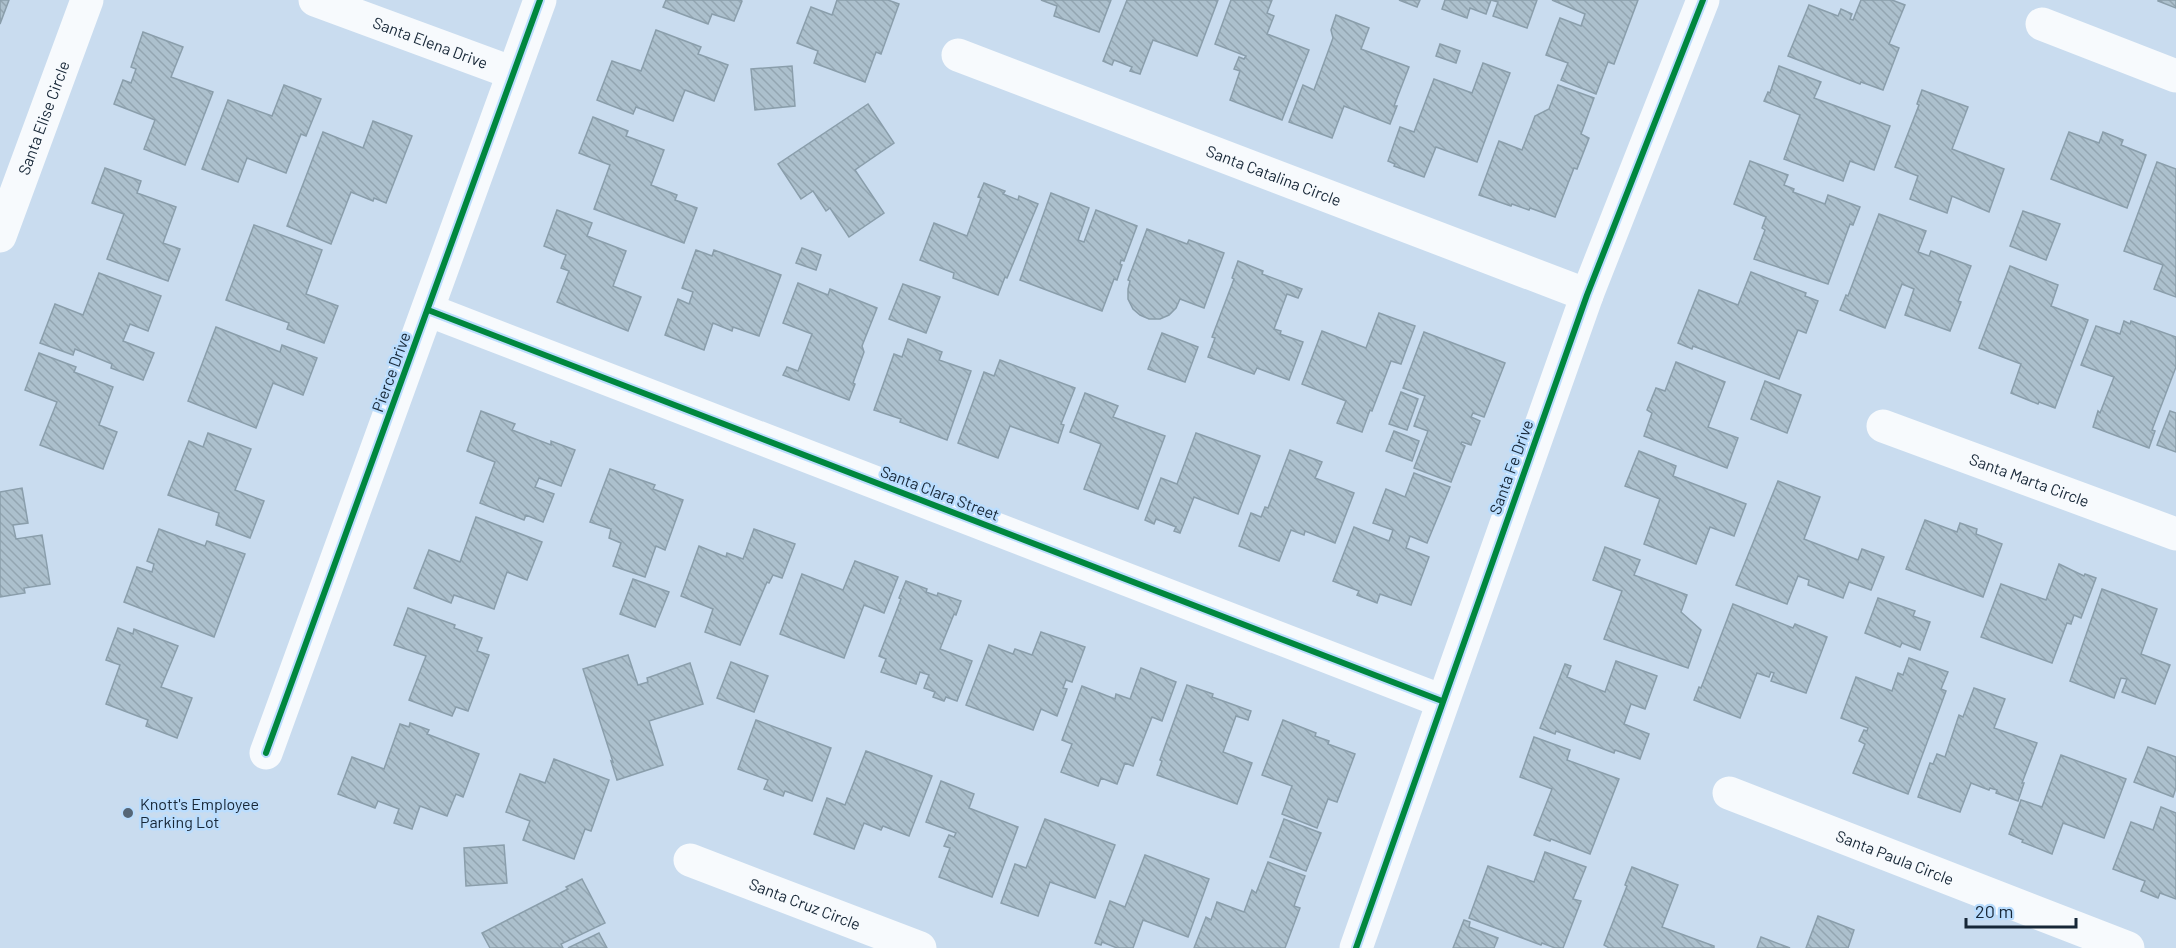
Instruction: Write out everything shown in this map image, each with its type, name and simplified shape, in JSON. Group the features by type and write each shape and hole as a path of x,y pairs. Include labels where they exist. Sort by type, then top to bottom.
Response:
{"street":[{"name":"Santa Elise Circle","path":"0,236 87,0"},
{"name":"Santa Elena Drive","path":"315,0 513,73"},
{"name":"Pierce Drive","path":"266,753 540,0"},
{"name":"Santa Fe Drive","path":"1356,948 1587,295 1703,0"},
{"path":"2042,24 2176,76"},
{"name":"Santa Catalina Circle","path":"958,55 1587,295"},
{"name":"Santa Clara Street","path":"429,310 1442,701"},
{"name":"Santa Marta Circle","path":"1883,426 2176,534"},
{"name":"Santa Paula Circle","path":"1729,794 2128,948"},
{"name":"Santa Cruz Circle","path":"690,860 920,948"}],"building":[{"path":"0,0 9,0 0,24"},
{"path":"666,0 742,1 734,21 712,14 708,24 663,7"},
{"path":"837,0 888,0 899,4 881,54 876,52 865,82 814,63 818,51 797,43 811,7 832,15"},
{"path":"1041,0 1111,0 1099,32 1054,16 1057,6"},
{"path":"1127,0 1218,0 1197,56 1153,40 1140,74 1130,71 1132,67 1114,60 1112,65 1103,61"},
{"path":"1231,0 1272,0 1267,13 1274,16 1267,34 1309,50 1282,120 1230,100 1240,71 1234,69 1239,57 1244,59 1246,56 1215,44"},
{"path":"1399,0 1420,0 1417,7"},
{"path":"1445,0 1491,0 1486,14 1470,8 1467,18 1442,9"},
{"path":"1491,0 1537,0 1527,28 1493,16 1498,2"},
{"path":"1552,0 1638,0 1614,64 1608,62 1596,94 1561,80 1568,63 1546,55 1560,18 1581,26 1585,14"},
{"path":"1861,0 1892,0 1905,5 1889,44 1899,48 1883,90 1861,82 1860,84 1788,56 1809,5 1838,16 1841,9 1852,14 1850,19 1853,20"},
{"path":"2176,0 2176,8 2158,1"},
{"path":"1336,15 1369,28 1361,49 1409,67 1394,106 1397,106 1390,124 1344,106 1332,138 1289,122 1303,85 1314,90 1333,38 1331,30"},
{"path":"656,30 701,47 698,54 728,65 714,101 685,90 673,121 636,107 633,114 597,100 612,61 641,71"},
{"path":"143,32 183,47 171,77 213,92 185,165 144,149 155,120 114,104 123,80 131,83 136,69 131,67"},
{"path":"1440,44 1460,51 1456,63 1436,56"},
{"path":"1483,63 1510,73 1477,162 1436,147 1424,177 1394,166 1395,164 1388,161 1400,127 1414,132 1434,79 1472,93"},
{"path":"792,66 795,106 755,110 751,69"},
{"path":"1779,66 1821,82 1814,98 1890,126 1874,170 1850,161 1843,181 1784,159 1800,115 1764,101 1768,92 1770,93"},
{"path":"284,85 321,99 306,136 301,134 286,173 247,158 238,182 202,169 228,100 272,116"},
{"path":"1558,85 1594,98 1581,134 1589,138 1577,169 1574,168 1555,217 1479,195 1499,141 1522,150 1535,116 1549,109"},
{"path":"1922,90 1968,107 1952,149 2004,169 1989,212 1952,196 1947,213 1910,199 1918,176 1895,167 1919,105 1917,104"},
{"path":"868,104 894,143 855,170 884,213 849,237 830,208 826,211 813,191 801,199 778,164"},
{"path":"593,117 628,131 626,136 664,150 651,185 677,195 675,200 697,208 684,243 594,209 610,165 579,153"},
{"path":"373,121 412,136 386,203 374,198 373,201 351,192 331,244 287,226 323,132 363,148"},
{"path":"2069,132 2099,143 2103,132 2123,140 2121,145 2146,155 2127,208 2051,179"},
{"path":"1750,161 1788,175 1784,185 1794,189 1793,192 1825,204 1828,195 1860,207 1853,225 1850,224 1828,284 1754,259 1765,230 1762,228 1766,217 1734,204"},
{"path":"2157,162 2176,169 2176,297 2154,289 2163,265 2124,251"},
{"path":"105,168 141,181 137,193 176,207 163,243 180,249 168,281 107,259 124,214 92,203"},
{"path":"984,183 1005,191 1003,194 1018,200 1019,196 1038,204 998,295 953,278 954,273 920,260 934,223 967,236"},
{"path":"1051,193 1089,208 1078,240 1084,242 1096,210 1137,226 1124,261 1121,260 1122,265 1117,280 1114,279 1102,311 1020,280"},
{"path":"557,210 592,223 587,236 626,251 613,286 641,297 628,331 557,302 569,271 561,268 566,255 544,246"},
{"path":"2023,211 2060,224 2046,260 2010,246"},
{"path":"1879,214 1926,231 1918,252 1929,256 1931,251 1971,266 1950,331 1905,315 1914,289 1902,284 1885,328 1840,310 1846,295 1848,296"},
{"path":"254,225 322,250 306,294 338,306 324,343 287,329 289,323 226,300"},
{"path":"1147,229 1187,244 1189,240 1224,253 1204,308 1180,299 1176,308 1169,315 1160,319 1149,319 1133,309 1128,299 1130,281 1128,280"},
{"path":"802,248 821,255 816,270 796,263"},
{"path":"696,250 712,256 714,250 781,275 759,336 733,327 732,331 713,323 704,350 665,335 678,299 689,304 693,292 682,288"},
{"path":"1238,261 1263,271 1262,274 1302,289 1298,298 1287,294 1274,329 1281,331 1280,334 1303,342 1289,380 1257,368 1254,374 1208,357 1215,338 1212,337 1234,279 1232,278"},
{"path":"2010,266 2058,285 2051,306 2088,320 2055,408 2011,393 2021,364 1979,348"},
{"path":"1751,272 1806,293 1805,296 1818,301 1806,333 1798,330 1779,379 1693,346 1692,349 1678,343 1699,290 1738,305"},
{"path":"99,273 161,296 148,331 130,324 123,341 154,353 143,380 111,368 112,364 75,349 73,355 40,343 55,304 83,315"},
{"path":"798,283 828,295 830,289 877,308 862,346 864,352 849,400 783,375 787,367 798,371 812,334 783,323"},
{"path":"903,284 940,297 926,333 889,319"},
{"path":"1379,313 1415,326 1401,364 1391,361 1362,432 1337,423 1346,401 1302,384 1322,331 1366,348"},
{"path":"2124,321 2130,324 2131,321 2176,337 2176,367 2152,430 2155,431 2149,448 2093,427 2114,377 2081,365 2096,326 2120,334"},
{"path":"216,327 280,352 282,345 317,358 303,395 273,383 256,428 188,401"},
{"path":"1424,332 1505,363 1484,417 1473,413 1471,417 1480,421 1471,445 1462,442 1461,444 1465,446 1451,482 1414,468 1428,431 1414,426 1425,396 1403,388"},
{"path":"1162,333 1198,347 1185,382 1148,369"},
{"path":"908,339 942,352 939,360 971,371 947,440 900,422 901,419 874,410 894,354 902,357"},
{"path":"39,353 76,367 74,372 113,387 99,425 117,432 103,469 40,445 57,402 25,390"},
{"path":"1000,360 1075,388 1061,424 1064,425 1058,443 1010,426 998,458 958,443 984,372 994,376"},
{"path":"1676,362 1725,382 1708,427 1738,438 1727,468 1644,436 1652,413 1647,410 1656,388 1665,391"},
{"path":"1765,381 1801,395 1787,433 1751,419"},
{"path":"1401,392 1418,399 1407,430 1389,424"},
{"path":"1085,393 1118,406 1113,417 1165,436 1138,509 1084,489 1101,444 1070,432"},
{"path":"481,411 515,424 512,430 551,445 551,441 575,450 561,486 539,478 535,487 554,494 543,522 526,515 524,520 480,503 495,462 467,451"},
{"path":"2170,411 2176,413 2176,452 2157,445"},
{"path":"1394,431 1419,441 1412,461 1386,451"},
{"path":"208,433 251,449 235,490 264,501 250,538 216,525 219,513 168,495 189,441 203,447"},
{"path":"1196,433 1260,456 1238,514 1194,497 1180,533 1174,531 1176,527 1156,519 1154,524 1145,520 1161,478 1177,484"},
{"path":"1290,450 1322,462 1315,478 1354,493 1335,543 1305,531 1304,535 1291,530 1279,561 1239,546 1251,513 1261,517 1265,507 1268,508"},
{"path":"1639,451 1676,466 1673,476 1746,504 1734,536 1710,527 1696,564 1644,544 1660,499 1625,486"},
{"path":"610,469 655,485 653,489 683,500 665,550 656,546 645,577 613,566 621,543 609,538 611,529 590,522"},
{"path":"1414,473 1450,487 1427,543 1410,536 1406,548 1429,557 1411,605 1380,594 1377,603 1357,595 1359,591 1333,581 1354,527 1389,541 1393,530 1373,523 1386,489 1405,497"},
{"path":"1778,481 1820,497 1804,539 1858,560 1862,549 1884,557 1871,590 1849,582 1843,598 1808,585 1809,580 1798,576 1787,604 1736,585"},
{"path":"22,488 28,523 13,525 16,539 42,535 50,584 24,588 25,593 0,597 0,492"},
{"path":"476,517 542,542 527,580 507,572 494,609 454,595 451,603 414,588 429,550 460,562"},
{"path":"1925,520 1957,532 1960,523 1977,529 1976,534 2002,544 1983,597 1906,569"},
{"path":"159,529 205,546 207,541 245,554 214,637 124,602 137,567 152,572 154,564 147,561"},
{"path":"754,529 795,544 782,578 773,575 769,583 767,582 740,645 705,632 713,609 681,596 699,546 726,557 727,553 743,559"},
{"path":"1605,547 1640,560 1634,575 1687,595 1681,612 1701,630 1688,668 1604,639 1622,591 1593,580"},
{"path":"855,561 898,577 884,613 864,605 844,658 780,634 802,574 843,590"},
{"path":"2059,564 2084,576 2085,574 2096,578 2081,618 2074,615 2071,624 2067,623 2052,663 1981,637 2001,584 2046,600"},
{"path":"633,579 669,592 655,627 620,614"},
{"path":"906,581 927,589 926,592 937,596 938,593 961,601 940,649 972,661 957,701 946,697 944,701 933,697 935,692 924,688 929,675 920,672 916,684 881,672 886,659 879,656"},
{"path":"2102,589 2157,609 2141,654 2170,665 2155,704 2122,692 2127,679 2121,678 2114,698 2070,681"},
{"path":"1878,598 1915,611 1913,616 1930,622 1920,650 1902,643 1900,647 1865,633"},
{"path":"1733,604 1793,628 1795,624 1827,637 1806,693 1771,681 1774,673 1771,672 1769,677 1757,673 1740,718 1694,700 1699,687 1701,688"},
{"path":"408,608 455,625 454,628 482,638 477,651 489,655 468,711 456,707 452,716 409,700 426,656 394,645"},
{"path":"118,628 133,634 134,629 178,646 161,687 192,698 177,738 146,726 148,720 106,704 120,665 106,660"},
{"path":"1041,632 1085,647 1072,682 1066,680 1063,688 1067,689 1057,716 1041,709 1033,730 966,705 989,645 1013,654 1015,649 1032,655"},
{"path":"628,655 638,685 648,682 647,678 690,663 703,704 649,721 663,765 617,780 583,669"},
{"path":"1909,658 1948,672 1941,689 1946,691 1908,794 1853,773 1865,744 1859,741 1864,730 1867,731 1868,728 1841,718 1856,677 1892,691 1898,673 1903,675"},
{"path":"1616,661 1657,676 1645,709 1631,704 1624,724 1649,734 1640,759 1615,750 1614,753 1556,731 1555,734 1540,728 1565,664 1571,666 1567,677 1605,692"},
{"path":"731,662 768,676 754,712 717,698"},
{"path":"1141,668 1176,682 1162,721 1152,717 1133,766 1125,763 1117,784 1101,778 1098,786 1061,772 1072,744 1062,740 1082,686 1115,699 1116,694 1130,699"},
{"path":"1187,685 1251,711 1248,720 1236,716 1223,752 1252,763 1237,804 1157,775 1162,761 1160,760"},
{"path":"1974,688 2005,699 1994,728 2037,743 2022,783 2024,783 2018,801 1996,793 1997,790 1990,788 1989,790 1971,783 1960,812 1918,797 1930,763 1933,764 1937,754 1945,757 1959,715 1963,717"},
{"path":"756,720 831,748 812,801 785,791 783,796 764,789 768,780 738,769"},
{"path":"1283,720 1316,733 1315,736 1329,741 1328,744 1355,754 1337,802 1328,799 1317,828 1282,814 1292,786 1262,775"},
{"path":"410,723 429,730 427,734 479,754 463,797 456,794 447,816 420,806 412,829 394,823 399,809 378,801 375,808 338,794 352,757 384,769 400,724 409,727"},
{"path":"1534,737 1570,750 1567,760 1619,779 1590,854 1534,835 1552,789 1520,777"},
{"path":"2148,747 2176,757 2176,788 2173,797 2134,782"},
{"path":"866,751 932,776 909,836 883,826 881,830 864,823 854,849 814,834 827,798 845,805"},
{"path":"2061,755 2126,779 2104,838 2063,823 2052,854 2009,834 2021,800 2042,807"},
{"path":"554,759 609,780 591,831 585,829 574,859 523,840 530,821 506,812 520,774 545,783"},
{"path":"941,781 974,794 969,808 1018,827 992,897 939,877 950,848 944,846 949,835 954,837 956,833 926,822"},
{"path":"2161,807 2176,813 2176,899 2160,893 2158,898 2141,891 2145,881 2113,869 2131,822 2153,830"},
{"path":"1045,819 1115,845 1095,898 1050,882 1038,916 1001,903 1015,864 1026,868"},
{"path":"1284,819 1321,833 1306,871 1270,857"},
{"path":"504,845 507,883 466,886 464,848"},
{"path":"1545,852 1586,867 1573,899 1581,901 1563,948 1555,948 1542,943 1541,945 1469,918 1488,866 1534,882"},
{"path":"1145,855 1209,879 1188,937 1143,920 1133,948 1117,948 1102,942 1101,945 1095,943 1110,901 1125,907"},
{"path":"1268,862 1305,876 1294,906 1300,908 1285,948 1194,948 1206,917 1211,920 1217,902 1244,912 1252,890 1256,893"},
{"path":"1632,867 1678,885 1662,927 1714,946 1714,948 1609,948 1604,945"},
{"path":"582,879 605,923 561,944 563,948 490,948 482,933 568,889 566,887"},
{"path":"1818,916 1854,930 1848,948 1806,948"},
{"path":"1464,920 1470,922 1469,927 1498,938 1494,948 1453,948"},
{"path":"599,933 607,948 568,948"},
{"path":"1761,937 1790,948 1757,948"}],"cycle path":[{"path":"266,753 540,0"},
{"path":"1356,948 1587,295 1703,0"},
{"path":"428,310 1442,701"}],"place":[{"name":"Knott's Employee Parking Lot","path":"128,813"}]}
